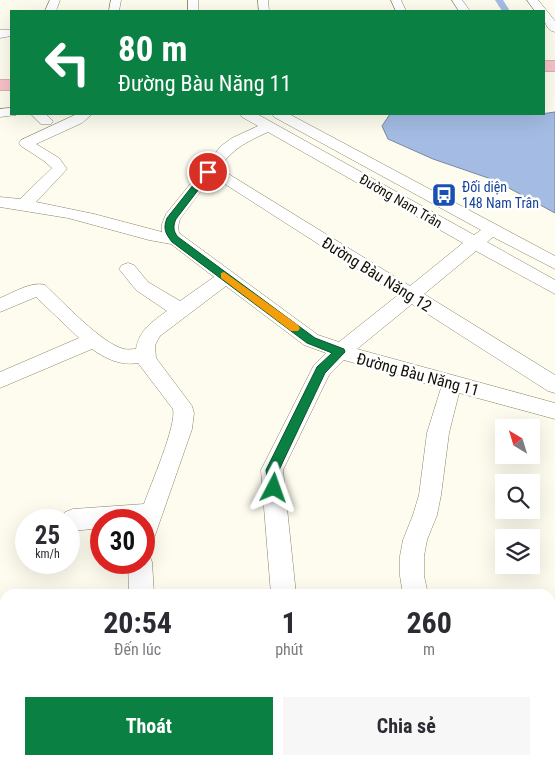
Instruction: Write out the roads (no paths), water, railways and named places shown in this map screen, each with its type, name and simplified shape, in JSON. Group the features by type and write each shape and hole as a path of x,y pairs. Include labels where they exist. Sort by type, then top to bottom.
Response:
{"street":[{"path":"532,0 540,10"},
{"path":"545,16 554,27"},
{"path":"24,204 60,169 51,159 26,143 77,120 84,115"},
{"name":"Đường Nam Trân","path":"252,115 274,120 492,229 555,263"},
{"path":"175,240 170,233 169,224 172,218 226,149 274,120"},
{"name":"Đường Nam Trân","path":"274,120 475,243 555,288"},
{"name":"Đường Bàu Năng 12","path":"208,172 222,176 410,296 550,382 530,404"},
{"path":"0,202 24,204 107,222 148,236 175,240"},
{"path":"284,589 272,470 321,370 340,352 492,229"},
{"name":"Đường Bàu Năng 11","path":"175,240 311,340 340,352 555,411"},
{"path":"128,269 142,286 180,310"},
{"path":"153,509 181,429 184,413 178,399 147,361 145,354 147,338 180,310 226,277"},
{"path":"0,305 35,290 40,290 94,340 122,356 145,354"},
{"path":"0,380 94,340"},
{"path":"415,589 412,576 412,556 415,540 425,515 430,495 438,433 452,383"},
{"path":"141,574 142,589"}],"water":[{"path":"555,112 555,213 494,180 433,159 388,139 382,126 389,115 545,115 545,113"}],"waterway":[{"path":"499,0 505,10"}],"place":[{"name":"Đối diện 148 Nam Trân","path":"444,195"}]}
